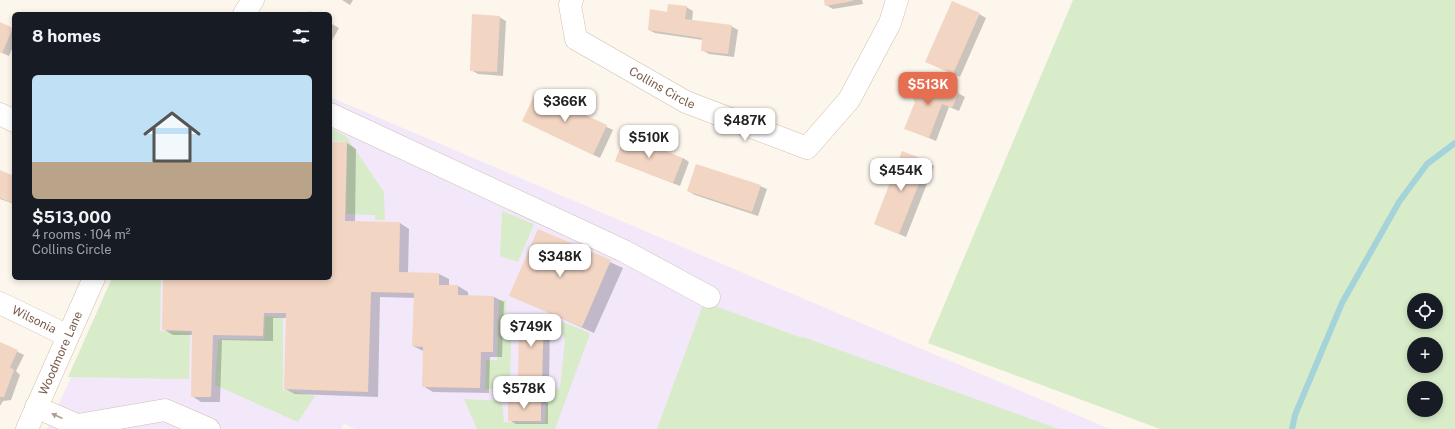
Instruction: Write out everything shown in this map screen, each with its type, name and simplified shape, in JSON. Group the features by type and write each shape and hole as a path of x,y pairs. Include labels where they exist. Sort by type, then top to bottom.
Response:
{"street":[{"path":"245,12 253,0"},
{"name":"Collins Circle","path":"572,0 570,5 576,39 686,102 807,148 849,100 890,23 897,0"},
{"path":"0,114 12,120"},
{"path":"332,115 624,251 709,297"},
{"name":"Woodmore Lane","path":"27,429 93,280"},
{"name":"Wilsonia","path":"0,304 68,336"},
{"path":"36,407 82,427 165,410 208,429"}],"shaded area":[{"path":"332,98 1110,429 355,429 344,424 341,429 47,429 116,280 332,280"}],"green space":[{"path":"1073,0 1455,0 1455,429 1160,429 928,343"},
{"path":"332,129 346,136 384,192 385,220 375,220 375,215 346,214 347,142 332,141"},
{"path":"502,211 534,224 518,262 500,256"},
{"path":"111,280 161,280 160,331 190,332 189,379 68,377"},
{"path":"499,300 506,300 506,337 511,337 510,389 485,389 486,360 497,360"},
{"path":"704,302 802,338 803,337 1059,429 657,429"},
{"path":"265,316 283,318 283,390 315,396 298,422 215,385 218,339 264,339"},
{"path":"555,319 590,334 555,429 477,429 464,399 502,401 504,422 545,423 546,392 560,388 565,340"}],"building":[{"path":"824,0 853,0 853,1 825,6"},
{"path":"952,1 980,13 953,74 925,62"},
{"path":"668,4 687,6 685,19 732,25 728,54 701,51 702,38 648,30 650,9 667,12"},
{"path":"472,14 500,16 497,72 470,71"},
{"path":"0,22 12,28 12,30 2,53 0,52"},
{"path":"918,76 959,92 952,108 942,104 929,138 904,129 915,102 911,94"},
{"path":"536,92 607,125 593,155 522,121"},
{"path":"625,135 683,158 673,183 615,161"},
{"path":"332,142 347,142 345,221 400,222 399,272 439,273 439,285 458,285 458,295 494,296 493,352 481,352 480,388 422,387 423,347 412,346 414,293 371,292 368,392 284,389 286,313 264,313 263,336 213,335 211,397 191,397 192,331 162,330 163,280 332,280"},
{"path":"902,151 928,161 899,234 874,224"},
{"path":"696,164 761,185 752,212 687,191"},
{"path":"0,170 12,175 12,203 0,198"},
{"path":"538,229 611,260 582,327 509,296"},
{"path":"519,314 544,314 542,383 518,382"},
{"path":"0,342 18,350 10,367 14,370 4,397 0,397"},
{"path":"508,398 541,398 541,421 508,421"}],"waterway":[{"path":"1292,429 1295,415 1342,303 1399,202 1427,164 1455,143"}]}
